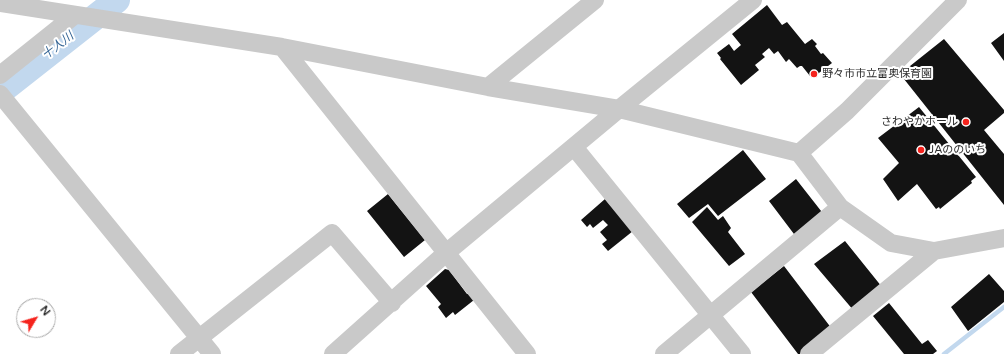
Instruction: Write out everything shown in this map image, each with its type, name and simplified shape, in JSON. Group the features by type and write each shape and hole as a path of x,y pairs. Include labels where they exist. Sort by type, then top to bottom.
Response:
{"street":[{"path":"488,86 595,0"},
{"path":"333,354 392,303 446,253 753,0"},
{"path":"0,3 77,10 112,20 282,47 619,109 799,153 840,207 891,243 934,251 1004,238"},
{"path":"799,153 847,111 948,3"},
{"path":"0,75 77,10"},
{"path":"282,47 528,354"},
{"path":"2,96 212,354"},
{"path":"574,147 742,354"},
{"path":"664,354 840,207"},
{"path":"179,354 332,233 392,303"},
{"path":"810,354 934,251"}],"building":[{"path":"767,5 782,25 787,22 805,44 812,39 817,44 815,46 821,54 823,53 832,63 815,76 813,74 810,76 802,66 797,68 789,59 786,62 778,51 774,54 769,48 762,54 765,57 755,65 759,70 741,85 717,53 729,44 734,51 741,45 732,34"},
{"path":"1004,33 1004,61 991,43"},
{"name":"さわやかホール","path":"944,39 1004,110 1004,113 984,130 1004,154 1004,205 900,74"},
{"name":"JAののいち","path":"919,107 976,177 971,181 972,183 940,209 939,207 936,209 917,184 898,201 883,179 899,163 878,138"},
{"path":"743,150 766,179 718,216 708,204 689,218 677,204"},
{"path":"796,179 825,216 797,238 769,201"},
{"path":"388,194 425,240 404,257 367,211"},
{"path":"605,199 633,231 608,251 602,244 607,240 600,232 608,225 603,220 593,228 590,224 587,227 581,220"},
{"path":"707,207 718,220 723,216 731,228 728,232 745,254 729,266 692,222"},
{"path":"845,241 882,287 854,311 814,264"},
{"path":"784,266 832,329 802,354 798,354 751,292"},
{"path":"445,269 449,270 467,294 470,294 474,300 455,315 453,312 446,318 438,307 441,304 426,286"},
{"path":"989,274 1004,291 1004,302 968,331 951,307"},
{"path":"889,303 922,344 928,340 937,351 933,354 904,354 873,316"}],"waterway":[{"name":"十人川","path":"0,92 117,0"},
{"path":"944,354 1004,307"}],"place":[{"name":"野々市市立富奥保育園","path":"814,74"},
{"name":"さわやかホール","path":"966,122"},
{"name":"JAののいち","path":"921,150"}]}
